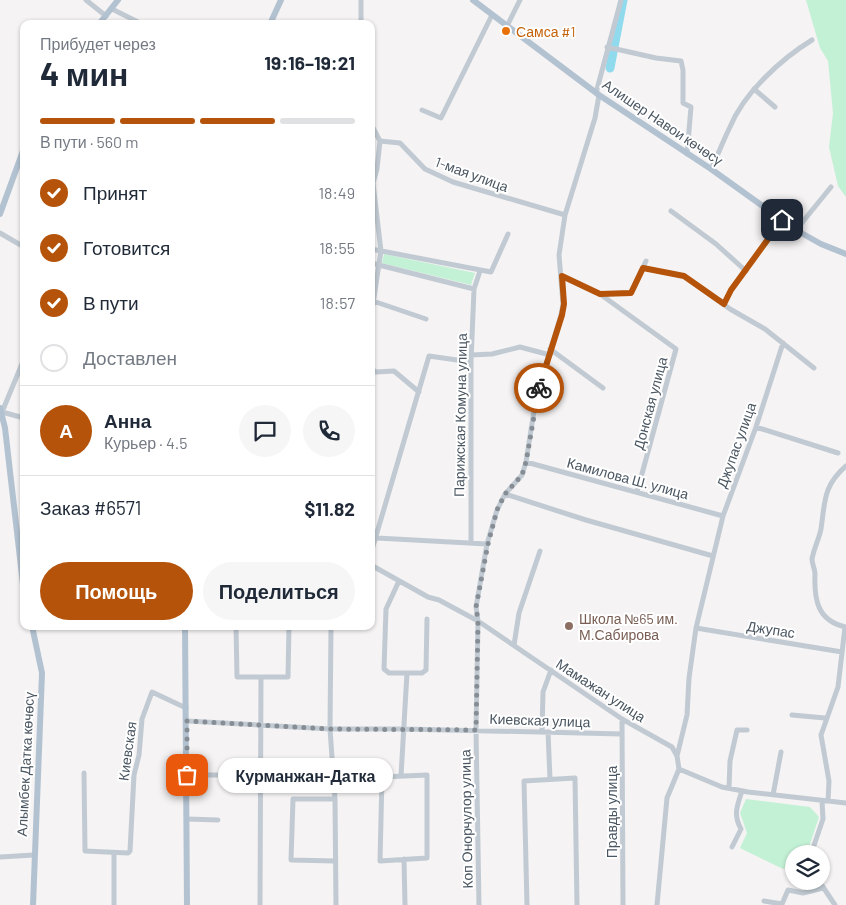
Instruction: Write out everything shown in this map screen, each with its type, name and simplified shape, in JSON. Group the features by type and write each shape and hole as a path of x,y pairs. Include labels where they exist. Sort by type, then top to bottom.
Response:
{"main road":[{"path":"102,20 118,0"},
{"path":"272,20 281,0"},
{"name":"Алишер Навои көчөсү","path":"473,0 597,94 711,169 796,230 821,244 846,254"},
{"path":"0,214 20,159"},
{"path":"1,410 5,428 20,568"},
{"name":"Алымбек Датка көчөсү","path":"33,630 42,673 33,905"},
{"path":"185,630 187,905"}],"street":[{"path":"86,0 106,16"},
{"path":"361,0 361,20"},
{"path":"506,26 520,0"},
{"name":"Коп Онорчулор улица","path":"479,905 476,730 478,621 476,607 488,544 497,510 505,494 522,475 526,462 536,398 564,304 559,255 565,215 591,132 597,94 621,0"},
{"path":"112,9 133,20"},
{"path":"422,110 441,118 492,15"},
{"path":"711,169 723,146 730,126 754,89 765,77 812,40"},
{"path":"608,47 656,58 681,61 683,70 683,103 691,107 687,154"},
{"path":"754,89 775,107"},
{"path":"375,132 380,141 378,169 375,177"},
{"name":"1-мая улица","path":"380,141 400,143 425,169 453,182 565,215"},
{"path":"796,230 831,188"},
{"path":"375,200 381,251 375,292"},
{"path":"671,211 716,244 746,271"},
{"path":"724,304 782,220"},
{"path":"0,233 20,245"},
{"path":"375,250 491,272 508,234"},
{"path":"562,276 600,294 631,293 646,260"},
{"path":"375,264 474,289"},
{"path":"643,268 684,276 783,343 814,368"},
{"name":"Парижская Комуна улица","path":"471,542 471,355 474,289 480,271"},
{"name":"Донская улица","path":"600,294 676,349 637,492"},
{"path":"375,301 426,319"},
{"name":"Джупас улица","path":"676,756 687,715 689,678 696,628 723,516 756,426 783,343"},
{"path":"471,355 492,354 520,347 550,355"},
{"path":"550,348 603,388"},
{"path":"375,543 429,356 471,362"},
{"path":"20,368 1,410 20,417"},
{"path":"375,371 394,370 418,392"},
{"path":"756,426 838,452"},
{"name":"Камилова Ш. улица","path":"526,462 723,516"},
{"path":"814,845 823,819 829,781 820,735 838,687 845,627 831,622 816,604 813,588 815,571 812,560 820,530 826,492 838,473 846,466"},
{"path":"505,494 586,520 714,556"},
{"path":"377,538 488,544"},
{"path":"16,542 20,541"},
{"path":"514,645 519,614 540,551"},
{"name":"Мамажан улица","path":"375,567 478,621 622,719 672,747 676,756"},
{"path":"399,581 386,609 384,669 389,673 422,673 426,670 427,619"},
{"name":"Джупас","path":"696,628 842,652"},
{"path":"236,630 237,677 288,678 289,630"},
{"path":"331,630 330,729 335,799 336,905"},
{"path":"550,779 543,692 545,681 551,670"},
{"path":"401,776 407,673"},
{"path":"260,905 261,677"},
{"name":"Киевская","path":"114,853 128,853 134,775 139,755 142,719 152,692 186,708"},
{"path":"792,715 826,718"},
{"name":"Правды улица","path":"622,719 623,905"},
{"name":"Киевская улица","path":"187,721 330,729 622,734"},
{"path":"729,788 730,761 737,730 747,730"},
{"path":"773,795 782,752"},
{"path":"657,905 667,798 679,769 676,756"},
{"path":"679,769 742,791 846,803"},
{"path":"84,774 85,852 114,853 114,905"},
{"path":"187,775 216,775"},
{"path":"427,775 427,858 380,860 382,777 401,776 427,775"},
{"path":"527,905 524,781 576,778 578,905"},
{"path":"732,847 741,829 735,820 742,791"},
{"path":"335,799 293,799 291,860 335,861"},
{"path":"187,819 218,820"},
{"path":"0,857 34,855"},
{"path":"404,859 405,905"},
{"path":"764,901 782,904 788,890 803,893 815,890"},
{"path":"825,890 836,905"}],"green space":[{"path":"806,0 846,0 846,197 838,186 829,147 833,113 828,61 820,48"},
{"path":"384,254 475,273 471,285 382,263"},
{"path":"746,799 810,807 819,817 810,845 785,845 785,868 783,869 740,848 747,833 740,813"}],"waterway":[{"path":"610,68 623,0"}],"way so far":[{"path":"187,775 187,721 330,729 476,730 478,621 476,607 488,544 497,510 505,494 522,475 526,462 539,388"}],"place":[{"name":"Самса #1","path":"506,31"},
{"name":"Школа №65 им. М.Сабирова","path":"569,626"},
{"name":"Курманжан-Датка","path":"187,775"}],"route":[{"path":"539,388 550,355 550,348 562,315 564,304 562,276 600,294 616,294 631,293 643,268 666,271 684,276 724,304 731,290 782,220"}]}
